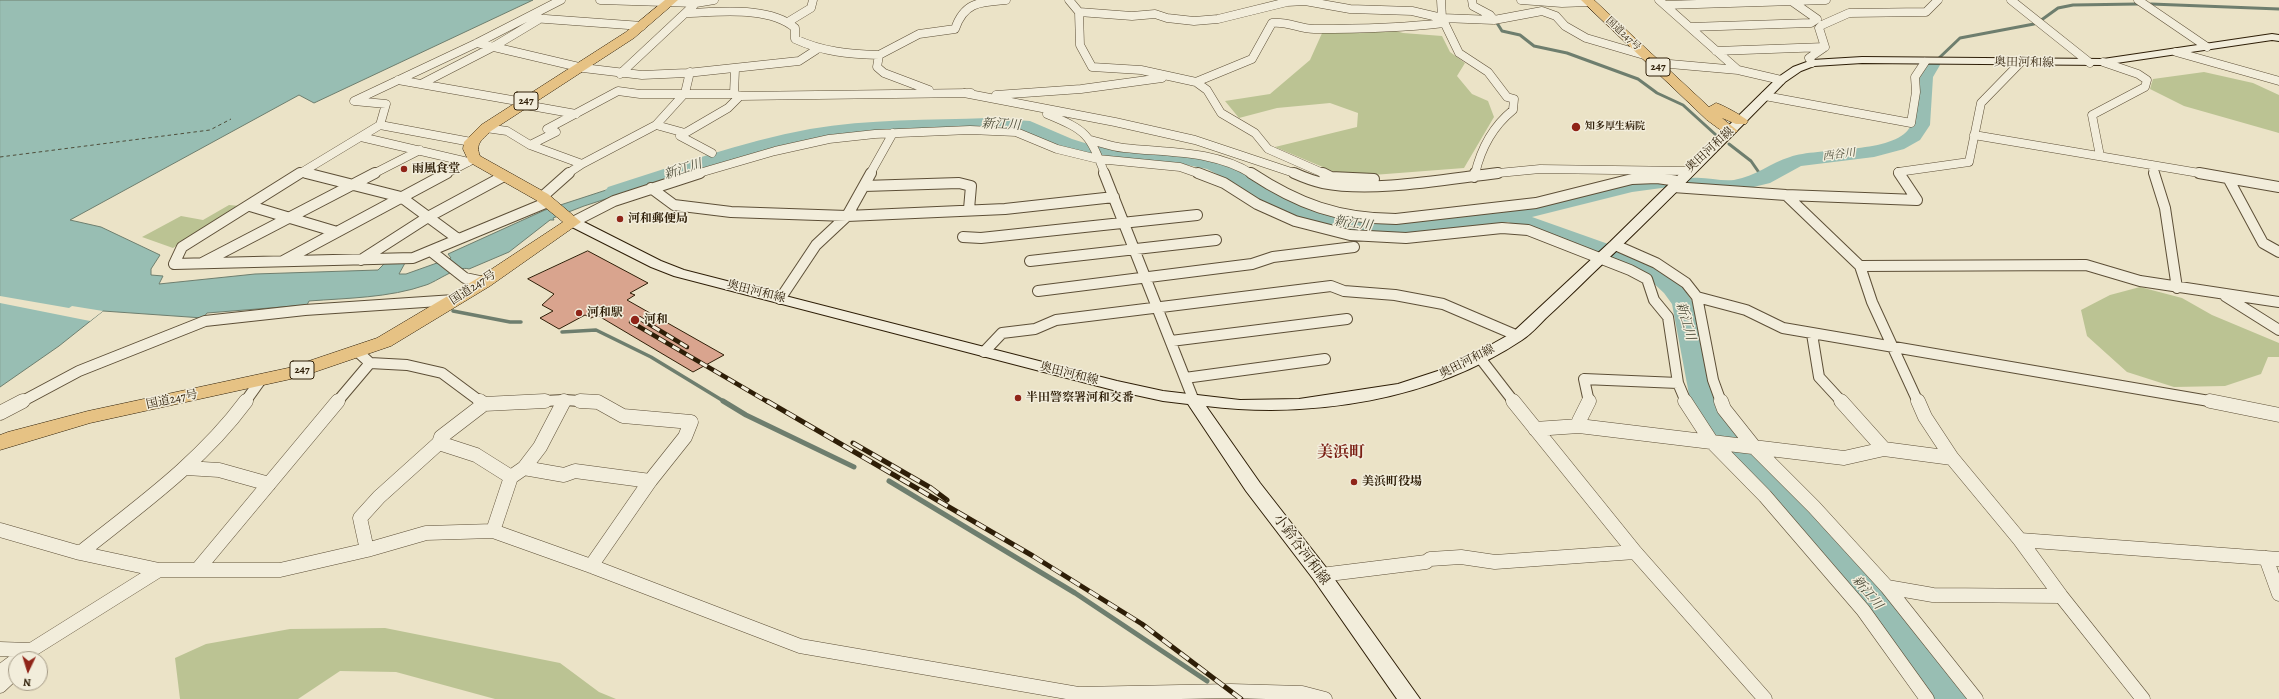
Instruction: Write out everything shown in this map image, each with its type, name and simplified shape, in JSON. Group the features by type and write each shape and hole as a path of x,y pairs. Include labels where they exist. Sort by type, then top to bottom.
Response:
{"highway":[{"name":"247","path":"471,142 486,128 522,103 642,26 671,1"},
{"name":"国道247号","path":"1592,1 1644,55 1712,117 1731,130"},
{"name":"国道247号","path":"1592,1 1670,64 1721,112 1741,121"},
{"path":"471,142 471,160 504,176 548,201 570,219"},
{"name":"国道247号","path":"0,443 15,437 88,417 260,381 364,357 384,342 484,282 570,219"}],"main road":[{"name":"奥田河和線","path":"570,219 656,264 679,272 1117,386 1194,401 1240,405 1299,404 1400,389 1434,379 1480,358 1518,336 1615,245 1781,80 1797,69 1812,63 1862,60 2090,63 2277,37"},
{"name":"小鈴谷河和線","path":"1194,401 1253,487 1321,575 1409,699"}],"street":[{"path":"380,125 386,104 354,101 477,43 561,0"},
{"path":"600,0 696,2 714,0"},
{"path":"788,22 811,8 813,0"},
{"path":"688,14 746,11 788,22 795,28 795,39 816,50 828,53 879,55 919,34 955,29 962,11 974,4 1004,0"},
{"path":"1069,0 1079,12 1080,45 1092,67 1141,70 1196,82 1207,90 1221,113 1255,133 1268,149 1331,177 1370,179 1455,173 1474,177"},
{"path":"1375,10 1376,0"},
{"path":"1441,0 1443,21 1458,53 1488,72 1507,97 1514,99 1514,110 1500,119 1478,156 1474,177"},
{"path":"1472,0 1473,6 1490,15 1494,20"},
{"path":"1520,0 1562,3 1592,1"},
{"path":"1659,0 1738,70"},
{"path":"1665,5 1826,0"},
{"path":"1825,47 1819,28 1822,25 1849,13 1926,12 1938,0"},
{"path":"2011,0 2090,63"},
{"path":"2138,0 2207,47"},
{"path":"1079,12 1132,16 1155,14 1168,18 1194,21 1218,19 1293,2 1305,1 1350,9 1412,11 1443,21"},
{"path":"1690,27 1811,23 1817,19 1790,1"},
{"path":"620,74 677,21 688,14 696,2"},
{"path":"1196,82 1252,59 1272,23 1281,22 1312,29 1418,26 1443,21 1494,20 1514,17 1529,12 1542,11 1556,16 1565,26 1586,38 1644,55"},
{"path":"527,18 642,26"},
{"path":"421,84 493,47 540,19"},
{"path":"477,43 577,69 620,74 634,83 684,93 737,95 937,92 1005,95 1081,90 1170,77"},
{"path":"1716,51 1825,47"},
{"path":"1812,63 1809,58 1825,47"},
{"path":"530,144 556,132 547,129 634,83 690,72 735,70 771,63 799,61 804,56 816,50"},
{"path":"2176,52 2279,81"},
{"path":"879,55 877,67 884,73 937,92"},
{"path":"1765,96 1911,123 1916,92 1915,77 1925,62"},
{"path":"2100,156 2092,115 2145,87 2147,80 2138,74 2103,62"},
{"path":"964,93 1115,122 1195,140 1322,183 1345,186 1378,186 1540,169 1680,179 1786,196 1820,195 1917,200 1898,172 1969,162 1981,103 2020,63"},
{"path":"1670,64 1738,70 1781,80"},
{"path":"712,153 680,136 728,108 737,95 735,70"},
{"path":"471,142 380,125 182,247 174,264 281,263 413,258 436,255 458,239 548,201 562,178 582,164 639,136 656,125 684,93 690,72"},
{"path":"398,80 576,114"},
{"path":"1020,104 1074,125 1092,142 1194,401"},
{"path":"656,125 685,133"},
{"path":"486,128 506,131 530,144 582,164"},
{"path":"570,219 651,188 775,151 829,139 893,133 970,130 1016,132 1057,149 1098,159 1180,167 1224,183 1257,204 1295,221 1350,235 1406,238 1502,228 1528,230 1630,270 1647,279 1654,300 1668,317 1678,383 1688,408 1711,441 1765,496 1863,610 1927,699"},
{"path":"780,299 816,245 846,216 893,133"},
{"path":"1974,135 2279,187"},
{"path":"360,137 471,160"},
{"path":"1092,142 1122,148 1196,153 1244,169 1275,189 1298,201 1324,210 1375,219 1396,219 1536,203 1632,179 1680,179"},
{"path":"200,264 420,150"},
{"path":"281,263 471,160"},
{"path":"2152,166 2165,208 2177,288"},
{"path":"304,173 401,197 458,239"},
{"path":"360,260 428,217 504,176"},
{"path":"2228,178 2262,243 2279,252"},
{"path":"864,186 959,183 971,186 969,209"},
{"path":"651,188 674,205 731,212 846,216 969,209 1005,209 1114,197"},
{"path":"1786,196 1860,266 1872,302 1925,417 1952,458 2020,540 2061,596 2143,699"},
{"path":"250,206 337,232"},
{"path":"963,237 981,238 1197,215"},
{"path":"1030,261 1134,248 1216,240"},
{"path":"1615,245 1656,263 1686,283 1697,297 1713,380 1724,409 1750,447 1814,507 1887,587 1976,699"},
{"path":"1038,291 1252,264 1273,257 1354,247"},
{"path":"436,255 465,278 484,282"},
{"path":"1860,266 2086,265 2140,281 2177,288 2279,302"},
{"path":"984,352 1002,333 1036,329 1056,320 1331,286 1344,291 1395,295 1443,304 1518,336"},
{"path":"2224,295 2279,330"},
{"path":"1697,297 1746,310 1784,328 1812,334 2245,407 2279,415"},
{"path":"0,413 79,371 204,321 305,310 454,300"},
{"path":"1171,341 1347,320"},
{"path":"1812,334 1820,377 1884,449"},
{"path":"198,569 269,484 364,357 442,373 484,404"},
{"path":"1480,358 1534,429 1636,552 1765,699"},
{"path":"1185,378 1325,359"},
{"path":"1579,426 1579,421 1590,406 1591,398 1584,379 1678,383"},
{"path":"80,552 186,468 231,421 260,381"},
{"path":"493,531 511,477 524,468 540,448 564,400"},
{"path":"367,550 360,518 379,498 439,443 441,437 484,404 564,400 598,402 623,416 691,422 685,437 650,481 591,566"},
{"path":"1534,429 1579,426 1844,458 1884,449 1952,458"},
{"path":"439,443 476,455 511,477"},
{"path":"186,468 219,470 269,484"},
{"path":"524,468 564,476 574,471 650,481"},
{"path":"0,530 80,552 159,570 280,570 367,550 426,533 493,531 591,566 795,645 1078,694 1231,691 1302,693 1325,699"},
{"path":"2020,540 2272,559 2279,594"},
{"path":"1321,575 1426,562 1430,559 1438,558 1474,558 1495,562 1636,552"},
{"path":"33,651 159,570"},
{"path":"1887,587 1933,595 2061,596"},
{"path":"0,649 11,651"},
{"path":"0,686 8,678"}],"green space":[{"path":"1389,29 1403,33 1442,36 1450,52 1465,63 1457,76 1472,94 1488,101 1494,117 1464,168 1373,175 1337,173 1275,147 1357,127 1358,113 1330,103 1277,108 1239,118 1225,101 1270,94 1310,60 1323,31"},
{"path":"2204,72 2253,83 2279,95 2279,133 2184,106 2150,89 2153,79"},
{"path":"229,205 240,206 173,248 142,237 181,216 203,220"},
{"path":"2140,287 2182,298 2212,315 2279,343 2279,357 2268,357 2261,374 2225,386 2174,387 2127,372 2087,336 2081,310 2110,295"},
{"path":"385,628 560,663 599,692 616,699 495,699 396,672 340,671 298,699 180,699 175,658 206,644 290,629"}],"water":[{"path":"0,0 533,0 314,103 299,95 70,220 101,227 160,255 151,269 151,275 163,276 159,284 255,274 378,270 385,263 405,263 399,274 406,274 451,258 448,254 545,210 643,178 649,185 584,206 553,218 554,220 550,220 509,252 469,269 459,269 426,285 397,293 368,297 309,301 307,305 207,313 203,318 103,311 59,346 0,387"}],"pier":[{"path":"0,296 69,308 72,306 103,311 90,321 0,303"}],"building":[{"name":"河和駅","path":"588,251 648,283 630,293 635,295 627,300 724,355 693,372 597,315 591,318 585,315 559,329 540,318 553,311 542,305 554,294 528,279"}],"waterway":[{"path":"2040,21 2058,8 2073,5 2138,4"},
{"path":"2151,4 2279,9"},
{"path":"1497,23 1502,31 1520,35 1534,46 1567,53 1638,79 1657,93 1683,105 1716,135"},
{"path":"1938,59 1960,38 2034,24"},
{"name":"西谷川","path":"1693,183 1733,186 1763,179 1796,161 1874,151 1897,145 1913,136 1921,125 1925,77 1932,65"},
{"name":"新江川","path":"615,191 737,153 809,135 849,129 989,123 1024,125 1065,143 1086,149 1135,157 1177,157 1213,165 1243,180 1274,201 1312,217 1359,228 1404,228 1510,216"},
{"path":"1729,144 1751,161 1760,174"},
{"name":"西谷川","path":"1759,173 1763,179"},
{"name":"西谷川","path":"1510,216 1632,186 1662,183"},
{"name":"新江川","path":"1510,216 1620,256 1656,273 1672,288 1683,304 1704,405 1740,456 1864,586 1928,666 1951,699"},
{"path":"453,311 510,322 521,322"},
{"path":"562,332 596,330 651,357 725,402"},
{"path":"723,401 746,415 854,467"},
{"path":"889,481 1075,593 1207,681"}],"ferry route":[{"path":"0,157 210,130 231,119"}],"railway":[{"path":"639,318 687,347"},
{"path":"631,322 768,402"},
{"path":"767,401 1033,556 1142,624 1241,699"},
{"path":"853,443 931,488 947,500"}],"place":[{"name":"知多厚生病院","path":"1576,127"},
{"name":"雨風食堂","path":"404,169"},
{"name":"河和郵便局","path":"620,219"},
{"name":"河和駅","path":"579,313"},
{"name":"河和","path":"635,320"},
{"name":"半田警察署河和交番","path":"1018,398"},
{"name":"美浜町役場","path":"1354,482"}],"district":[{"name":"美浜町","path":"1341,453"}]}
